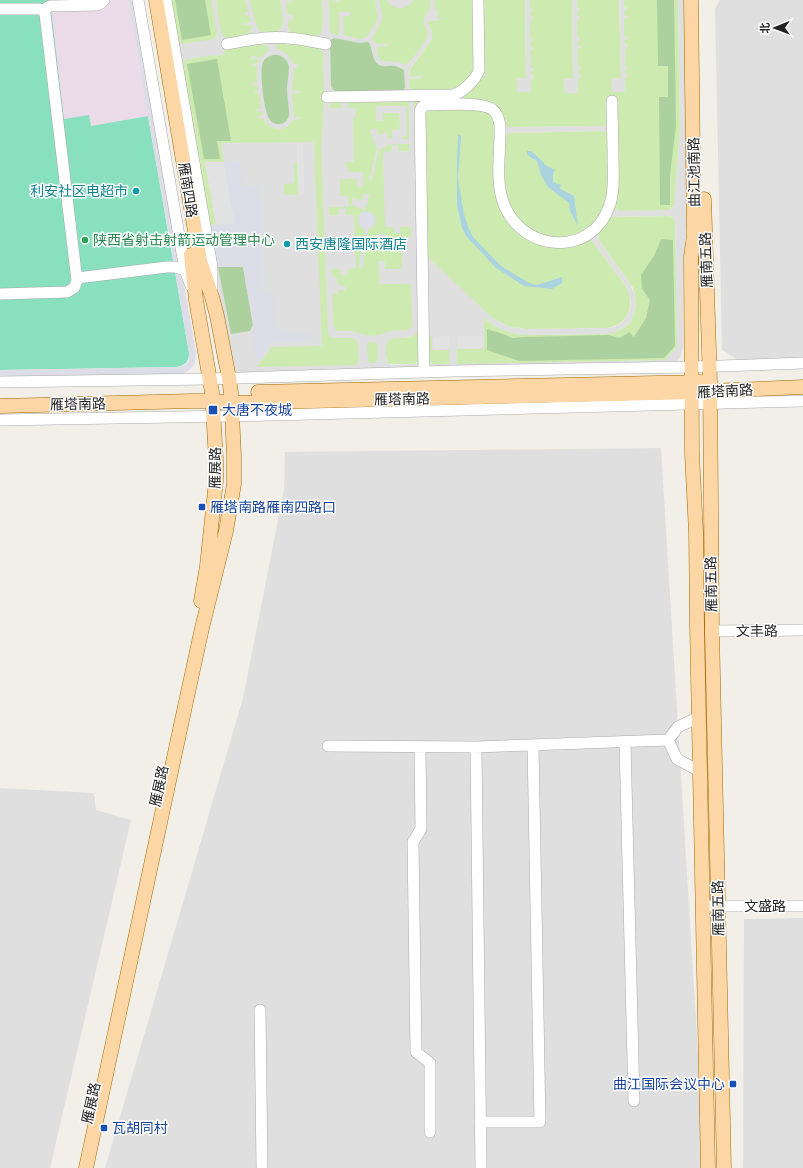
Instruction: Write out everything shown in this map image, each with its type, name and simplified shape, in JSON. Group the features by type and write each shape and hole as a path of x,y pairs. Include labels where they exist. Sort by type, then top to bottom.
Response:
{"main road":[{"name":"雁南四路","path":"147,0 192,266 211,391"},
{"name":"雁南四路","path":"156,0 200,261 217,316 231,404"},
{"name":"曲江池南路","path":"692,0 694,235 691,257 692,393"},
{"name":"雁南五路","path":"701,0 704,209 710,366 712,631 724,1168"},
{"name":"雁塔南路","path":"710,392 803,379"},
{"name":"雁塔南路","path":"0,397 211,391 231,404 692,393 803,388"},
{"name":"雁塔南路","path":"0,406 211,391"},
{"name":"雁展路","path":"76,1168 201,600 207,566 216,481 214,416 211,391"},
{"name":"雁南五路","path":"692,393 693,490 696,532 704,906 708,1168"},
{"name":"雁展路","path":"86,1168 187,696 226,531 234,484 231,404"}],"street":[{"path":"43,10 50,6 97,5 102,3 104,0"},
{"path":"138,0 185,270 196,300"},
{"path":"166,0 212,267 212,297"},
{"path":"327,97 452,95 459,93 474,79 479,70 478,0"},
{"path":"0,9 40,8 45,14 77,278 76,286 67,292 0,294"},
{"path":"227,44 259,38 271,38 301,39 326,44"},
{"path":"424,372 420,112 422,107 426,105 475,104 487,107 494,111 498,117 500,125 501,191 509,213 519,227 531,235 546,241 561,243 577,240 590,233 600,223 608,209 612,197 613,183 612,101"},
{"path":"77,278 167,267 175,267 185,270"},
{"path":"0,382 211,391 228,378 803,363"},
{"path":"456,371 457,398"},
{"path":"710,392 803,401"},
{"path":"0,420 214,416 231,404 692,393"},
{"name":"文丰路","path":"712,631 803,630"},
{"path":"328,746 476,747 668,740 678,727 699,717"},
{"path":"668,740 677,760 701,772"},
{"path":"625,742 634,1101"},
{"path":"480,1122 540,1122 533,745"},
{"path":"420,747 421,829 413,842 416,1052 430,1063 430,1132"},
{"path":"476,747 481,1168"},
{"name":"文盛路","path":"704,906 803,906"},
{"path":"260,1010 262,1168"}],"shaded area":[{"path":"50,0 128,0 148,116 90,126 88,115 64,120"},
{"path":"128,0 134,0 196,353 195,362 188,371 182,374 0,378 0,370 177,367 183,366 189,359"},
{"path":"166,0 435,0 435,10 437,10 440,20 428,21 432,32 432,39 411,67 409,72 409,76 422,76 422,78 409,79 410,89 416,93 456,91 474,75 476,67 475,0 481,0 481,7 486,7 486,9 481,10 481,15 486,15 486,18 481,18 482,36 486,37 486,39 482,40 482,44 486,44 486,47 482,47 482,65 487,66 487,68 483,68 482,73 487,74 487,76 481,76 458,97 419,99 414,102 418,329 416,334 410,337 388,341 386,345 386,360 391,365 417,364 420,362 421,358 417,112 420,105 426,102 472,101 484,103 496,109 501,116 503,124 509,127 603,126 608,124 609,121 609,101 615,101 616,177 613,203 615,209 619,211 670,209 674,206 680,126 678,0 684,0 687,215 683,275 683,348 680,358 675,363 666,366 239,374 233,368","holes":["475,107 490,111 496,119 498,130 497,187 502,207 510,221 525,235 543,243 559,245 571,244 586,240 592,241 626,287 629,294 631,302 630,310 623,322 614,327 606,328 526,329 507,326 489,315 426,254 423,111 426,108","603,131 608,133 610,138 610,188 605,209 596,224 579,236 561,240 543,238 524,227 515,218 510,209 504,191 502,175 503,139 505,135 509,133","668,216 673,217 675,222 677,346 665,360 457,363 457,349 484,349 484,318 501,330 523,335 609,334 622,329 630,323 636,305 635,295 630,284 597,237 598,231 607,218"]},
{"path":"525,0 530,0 530,9 533,10 533,12 530,13 530,16 533,17 533,41 531,41 534,49 531,49 534,70 531,71 531,75 534,76 534,78 531,79 531,92 517,92 517,78 526,78"},
{"path":"572,0 577,0 577,8 580,9 580,11 577,12 577,16 580,16 580,40 578,40 581,49 578,49 581,69 578,70 578,74 581,75 581,78 578,78 578,93 565,93 564,78 573,78"},
{"path":"619,0 624,0 624,7 627,8 627,10 624,11 625,15 627,15 625,37 628,37 625,45 628,45 626,66 628,66 628,77 625,78 625,92 611,92 611,78 621,78"},
{"path":"720,0 803,0 803,358 738,360 722,350 715,9"},
{"path":"297,144 303,144 304,195 298,195"},
{"path":"241,161 242,186 260,186 262,294 274,294 275,324 284,332 311,332 311,342 272,342 258,362 256,360 250,331 253,325 243,267 218,267 210,225 235,224 224,162"},
{"path":"205,162 224,162 235,225 216,225"},
{"path":"365,211 373,214 376,220 374,226 368,229 362,268 359,267 365,229 359,226 358,219 359,215"},
{"path":"449,336 449,349 433,349 433,337"},
{"path":"457,336 483,336 483,348 457,349"},
{"path":"661,448 705,1168 105,1168 243,698 284,490 285,452"},
{"path":"0,788 94,793 96,810 131,820 50,1168 0,1168"},
{"path":"803,918 803,1168 743,1168 744,919"}],"green space":[{"name":"陕西省射击射箭运动管理中心","path":"0,0 50,0 64,119 89,115 91,126 148,116 189,353 186,363 177,367 0,370"},
{"path":"170,0 211,0 217,34 216,37 214,39 183,44 178,42"},
{"path":"175,0 205,0 211,35 182,40"},
{"path":"216,0 245,0 248,11 244,13 244,15 249,15 251,22 243,24 252,25 252,28 246,36 227,39 223,36 221,33"},
{"path":"250,0 280,0 283,21 280,30 267,34 260,31 254,20"},
{"path":"285,0 322,0 323,25 320,34 312,37 292,33 289,29 287,21 293,20 293,15 287,14 286,3 294,1"},
{"path":"329,0 339,2 339,0 375,0 378,18 368,35 363,39 360,39 344,35 343,16 351,16 350,12 339,12 339,34 337,35 330,33"},
{"path":"379,0 387,0 396,8 404,8 413,0 430,0 430,8 424,20 428,35 406,65 399,62 384,61 378,57 377,47 387,46 387,44 376,44 372,39 382,19"},
{"path":"435,0 475,0 476,70 456,91 411,91 409,87 409,79 422,78 422,76 409,76 410,69 432,39 432,32 428,21 440,20 440,18 438,18 437,10 435,10"},
{"path":"481,0 525,0 526,78 517,78 517,92 531,92 531,79 534,78 534,76 531,75 531,71 534,70 534,68 531,68 530,50 533,49 533,47 530,46 530,41 533,41 533,39 530,38 530,21 533,20 533,17 530,16 530,12 533,10 530,9 530,0 572,0 573,78 564,79 565,93 578,93 578,78 581,77 581,75 578,74 578,70 581,69 581,67 578,67 577,49 581,48 577,45 580,38 577,37 577,20 580,19 580,16 577,16 577,11 580,11 580,9 577,8 577,0 619,0 621,78 611,78 612,92 625,92 625,77 628,77 628,74 625,73 625,69 628,69 628,67 625,66 625,49 628,48 628,45 625,44 624,40 628,38 624,36 624,19 627,18 627,16 624,15 624,11 627,10 627,8 624,7 624,0 678,0 680,126 674,206 668,210 619,211 614,208 608,124 603,126 509,127 505,126 498,112 422,103 419,362 415,364 389,364 386,359 386,344 389,340 411,337 418,330 414,102 416,100 453,98 481,76 487,76 487,74 483,74 483,68 487,67 483,66 483,47 486,46 486,44 482,44 483,39 486,37 482,37 482,18 486,17 486,15 482,15 482,9 486,9 486,7 482,7"},
{"path":"657,0 674,0 676,125 670,175 670,205 660,205 659,97 668,97 668,66 658,66"},
{"path":"334,38 360,43 369,43 374,59 379,65 395,66 404,70 405,87 403,91 336,93 331,86 330,41"},
{"path":"283,41 319,47 323,53 324,97 321,149 328,333 332,338 352,338 356,340 358,345 359,361 356,365 257,367 272,347 322,346 314,142 221,143 224,162 205,162 216,225 210,225 182,64 185,60 213,55 213,57 222,55 228,48 263,43 268,48 267,52 260,58 255,56 250,57 251,61 252,59 256,58 259,60 258,63 253,64 253,66 257,66 257,82 252,84 252,87 253,85 258,86 258,90 254,91 255,93 259,93 261,108 256,110 257,113 257,111 262,111 263,115 258,116 259,119 263,118 270,126 282,129 293,120 300,119 300,117 294,117 292,95 299,93 300,91 292,91 294,68 299,67 299,65 294,64 288,55 276,48 277,44"},
{"path":"273,55 283,57 289,66 287,90 289,115 286,121 281,124 275,124 270,120 264,101 262,67 265,59"},
{"path":"217,59 231,141 217,141 220,159 204,159 187,64"},
{"path":"407,100 409,104 408,139 402,139 402,137 407,136 406,106 376,106 376,121 383,121 383,113 399,113 400,129 392,130 392,138 375,144 377,148 369,180 372,180 379,149 392,144 409,144 410,151 399,151 398,145 392,145 391,151 383,152 385,227 393,227 394,233 400,233 400,227 411,227 411,236 393,238 379,233 377,238 393,244 394,252 402,252 402,269 385,269 385,261 378,261 379,276 381,279 379,279 379,284 411,284 412,326 407,330 390,331 376,336 365,335 352,331 338,331 333,325 332,294 338,294 338,289 345,291 346,287 338,285 337,277 332,276 331,269 340,269 341,275 347,275 348,269 356,268 354,215 346,215 346,208 339,209 339,215 329,215 329,207 349,207 348,196 340,196 340,179 357,179 357,187 363,187 363,172 348,172 348,168 346,168 346,162 354,162 353,118 356,117 356,108 348,108 348,102 341,102 341,108 329,108 331,102","holes":["376,128 379,135 387,132 389,139 375,144 370,130","364,193 370,195 365,210 351,205 353,198 361,201","365,211 371,213 375,220 373,226 368,229 362,268 359,267 365,229 359,225 358,218"]},
{"path":"481,108 495,116 497,179 525,235 592,241 626,287 629,294 630,307 628,314 620,323 606,328 526,329 507,326 491,317 427,256 424,109"},
{"path":"603,131 609,135 607,204 589,230 561,240 528,230 510,209 502,175 505,135 509,133"},
{"path":"294,162 298,162 298,195 284,195 284,184 294,183"},
{"path":"610,217 673,217 675,222 677,347 665,360 457,364 457,349 484,349 484,318 502,330 523,335 609,334 622,329 630,323 634,314 636,305 635,295 633,288 599,240 599,230"},
{"path":"661,239 673,240 675,346 664,358 519,361 487,350 487,329 512,338 608,335 620,338 629,332 634,337 646,318 650,300 642,289 641,275 654,256"},
{"path":"218,267 243,267 253,325 250,331 231,334"},
{"path":"426,337 432,337 432,350 449,350 449,364 433,364 429,362"},
{"path":"369,342 375,342 377,344 377,360 375,363 370,363 368,361 367,345"}],"water":[{"path":"458,134 461,136 458,179 464,214 473,237 501,266 529,283 537,285 562,277 562,283 552,289 524,286 496,268 466,236 462,228 457,205"},
{"path":"527,151 531,151 545,165 555,170 553,174 553,182 562,185 559,188 574,196 578,226 570,211 569,203 548,187 541,175 537,161 527,155"}],"place":[{"name":"利安社区电超市","path":"136,191"},
{"name":"陕西省射击射箭运动管理中心","path":"85,240"},
{"name":"西安唐隆国际酒店","path":"287,244"},
{"name":"大唐不夜城","path":"213,410"},
{"name":"雁塔南路雁南四路口","path":"202,507"},
{"name":"曲江国际会议中心","path":"733,1084"},
{"name":"瓦胡同村","path":"104,1128"}]}
